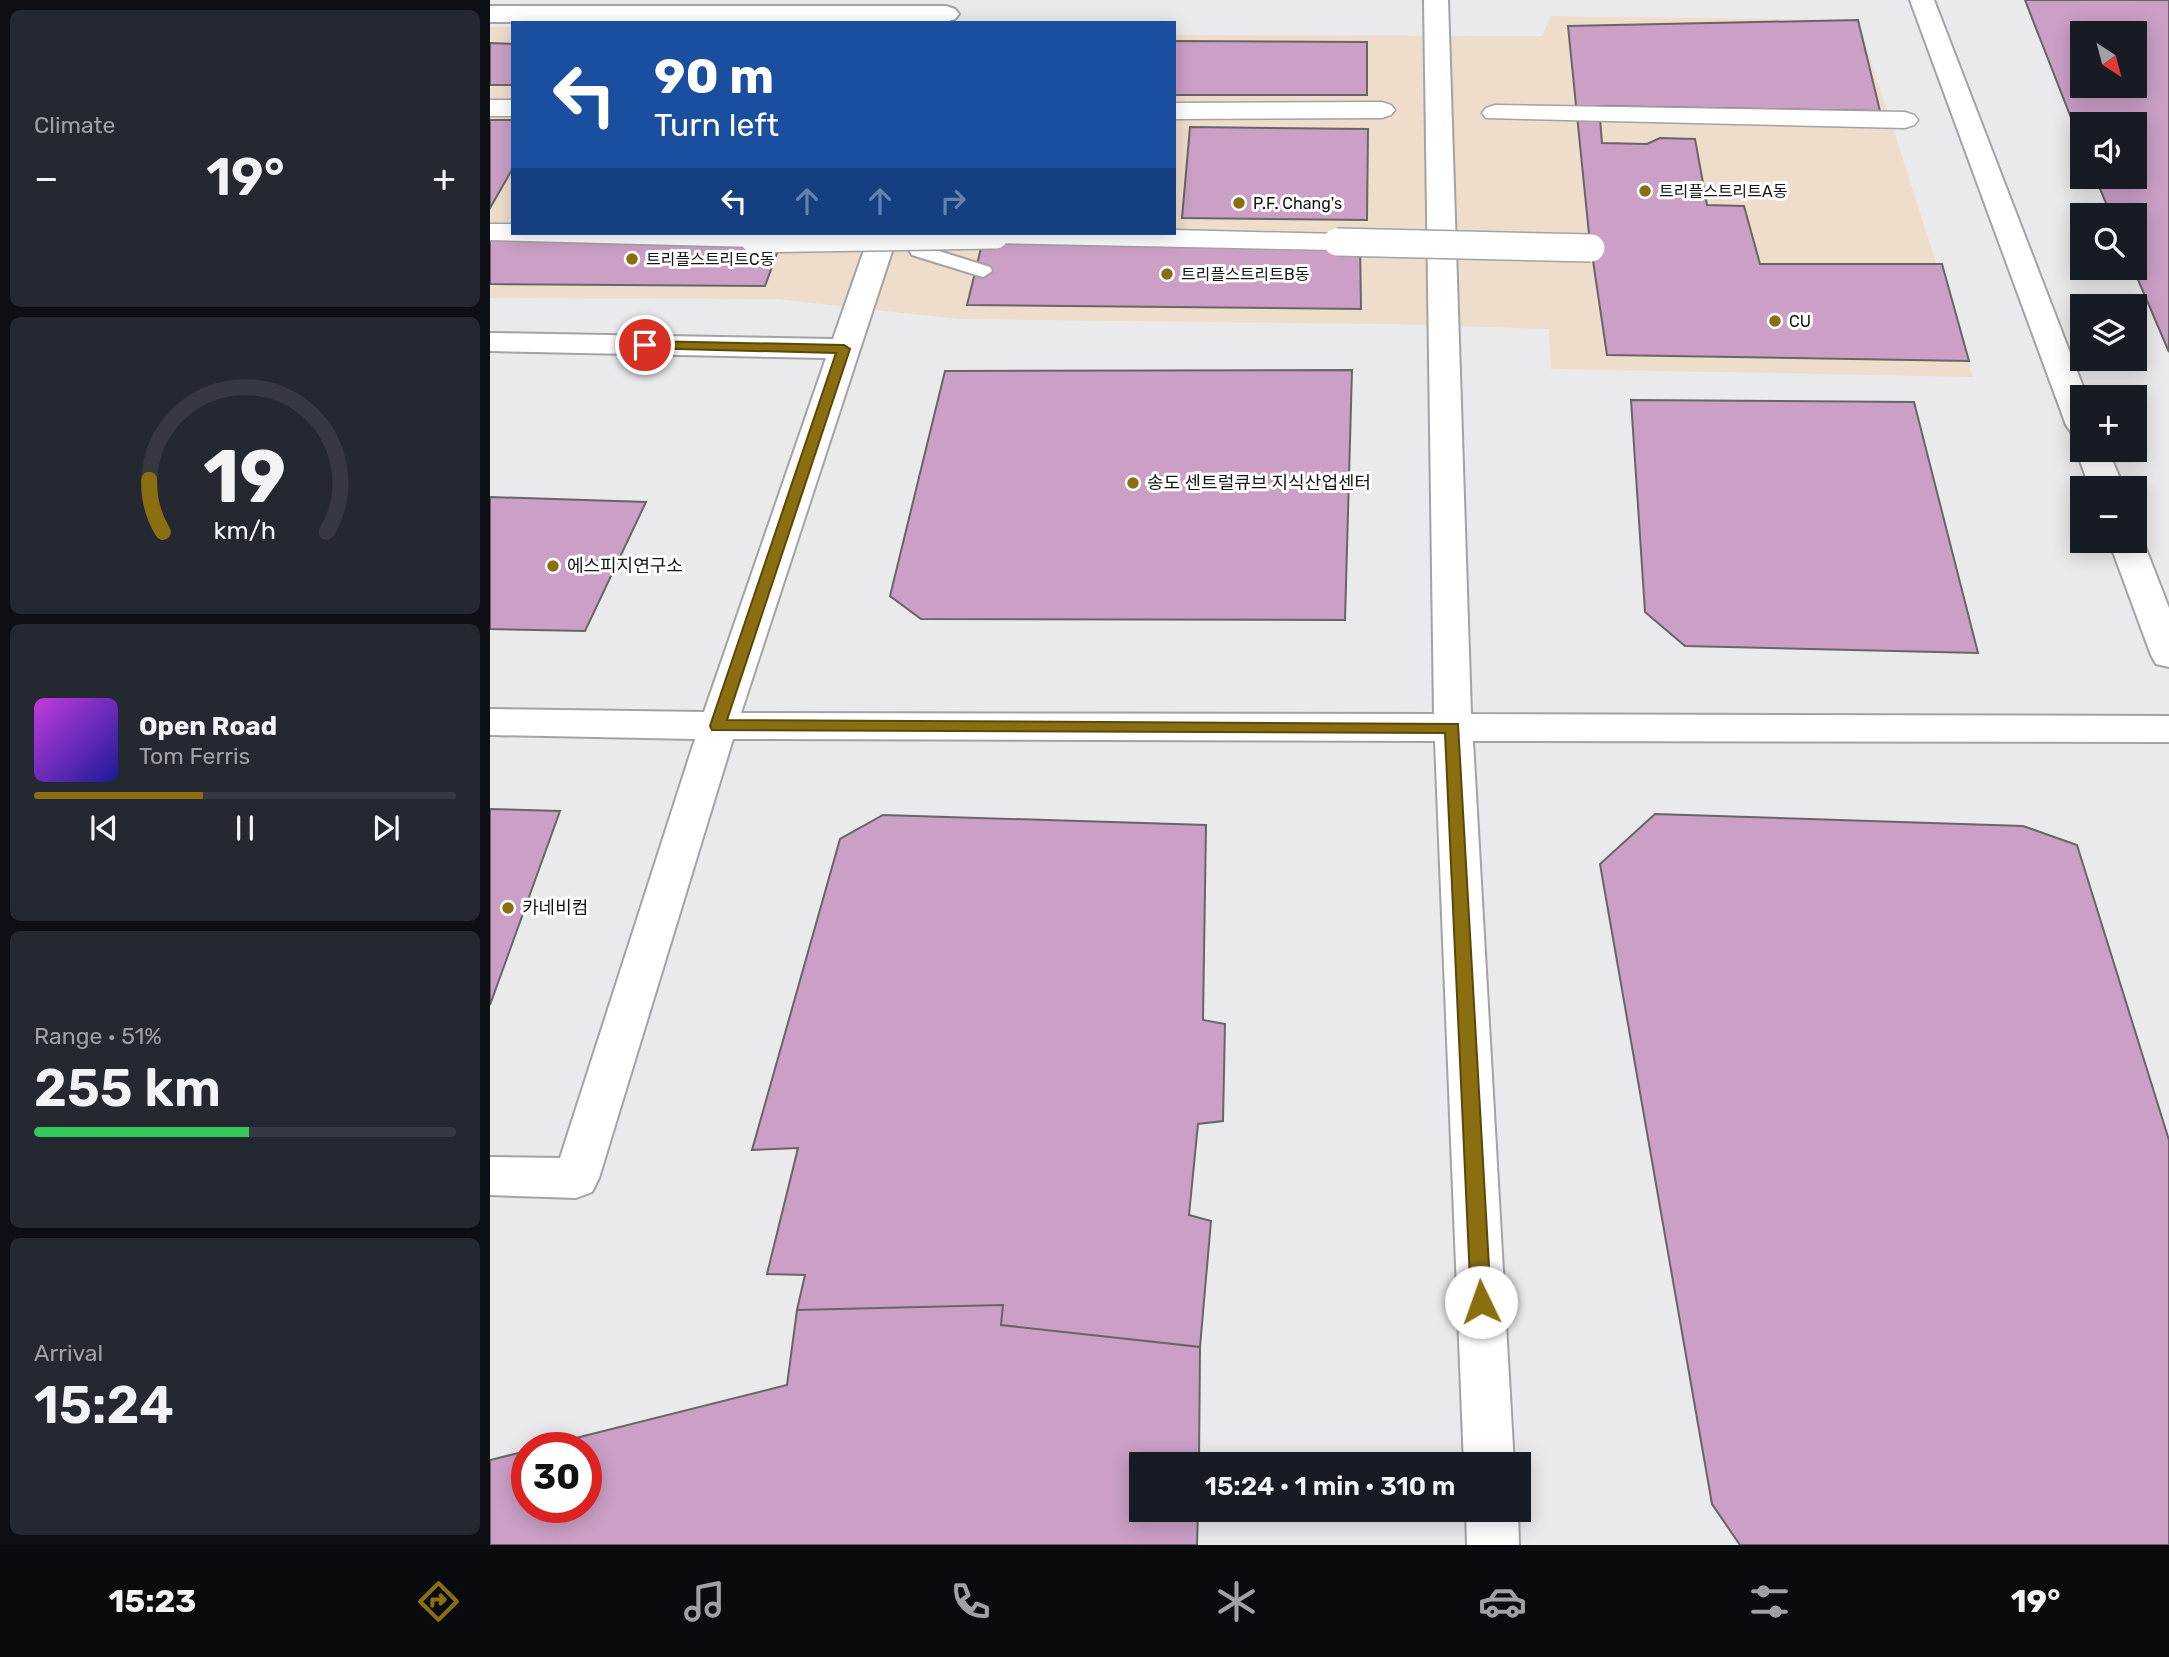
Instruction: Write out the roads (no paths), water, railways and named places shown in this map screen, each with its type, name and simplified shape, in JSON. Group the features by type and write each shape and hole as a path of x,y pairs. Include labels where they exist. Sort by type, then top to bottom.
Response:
{"street":[{"path":"1436,0 1453,728 1488,1452"},
{"path":"1922,0 2070,393"},
{"path":"490,14 946,12"},
{"path":"490,108 511,108"},
{"path":"1176,111 1382,110"},
{"path":"1495,113 1905,120"},
{"path":"490,232 511,232"},
{"path":"601,235 754,239 995,235 1591,248"},
{"path":"490,1176 576,1178 718,726 883,235"},
{"path":"490,342 844,349"},
{"path":"2131,553 2169,655"},
{"path":"490,722 718,726 2169,729"},
{"path":"1492,1522 1493,1545"}],"lane":[{"path":"909,235 919,251 983,271"}],"place":[{"name":"트리플스트리트A동","path":"1645,191"},
{"name":"P.F. Chang's","path":"1239,203"},
{"name":"트리플스트리트C동","path":"632,259"},
{"name":"트리플스트리트B동","path":"1167,274"},
{"name":"CU","path":"1775,321"},
{"name":"송도 센트럴큐브 지식산업센터","path":"1133,483"},
{"name":"에스피지연구소","path":"553,566"},
{"name":"카네비컴","path":"508,908"}]}
